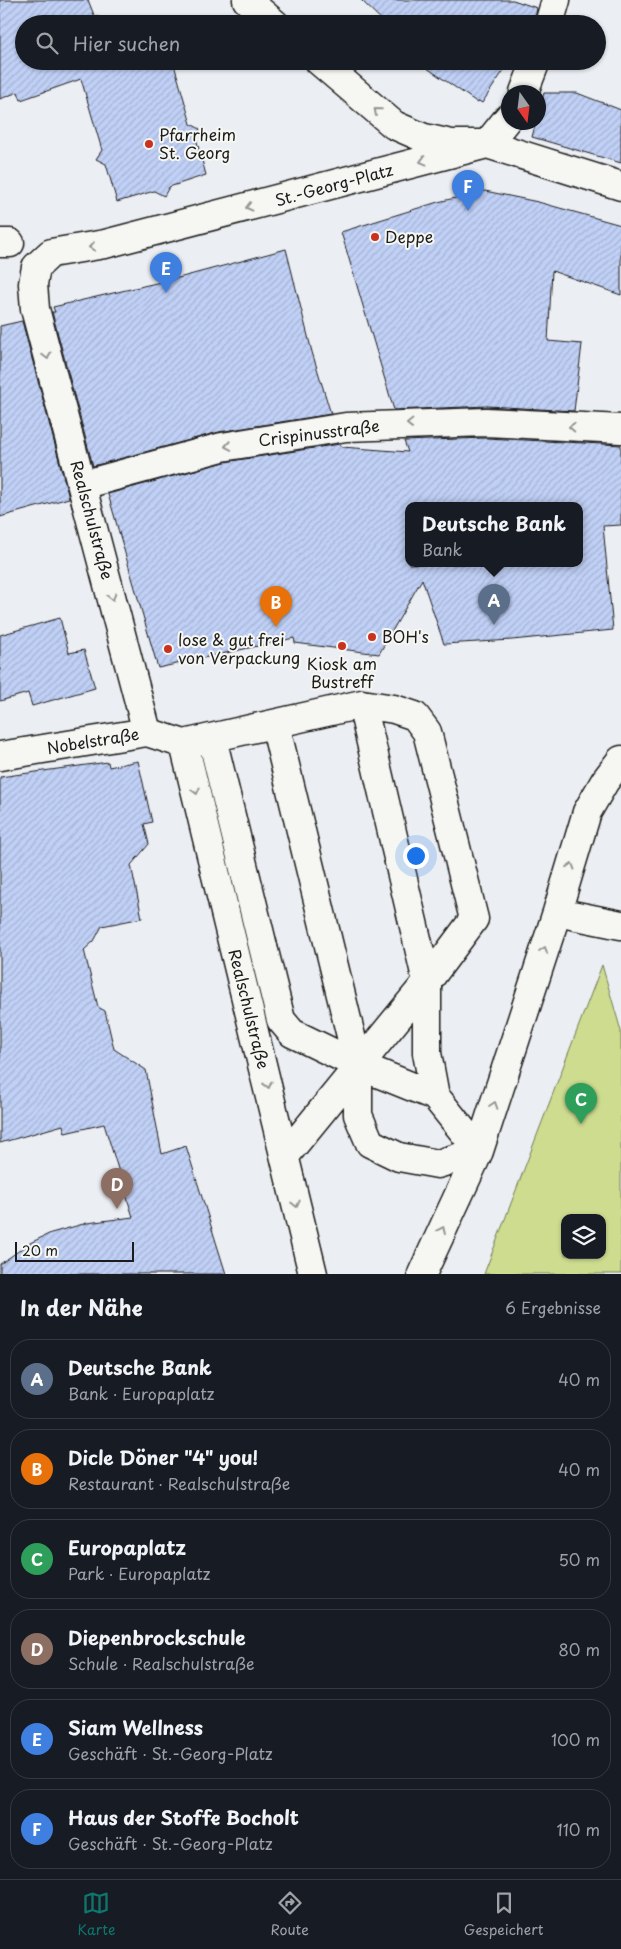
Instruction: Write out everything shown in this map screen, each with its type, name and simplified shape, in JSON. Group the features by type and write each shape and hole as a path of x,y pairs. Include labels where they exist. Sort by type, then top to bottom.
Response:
{"street":[{"path":"247,0 264,15"},
{"path":"551,15 556,0"},
{"path":"330,70 394,125 424,138 451,144 487,144 621,186"},
{"path":"527,85 533,70"},
{"path":"487,144 501,127"},
{"name":"St.-Georg-Platz","path":"35,308 33,284 36,267 51,253 106,244 487,144"},
{"name":"Realschulstraße","path":"35,308 148,732"},
{"name":"Crispinusstraße","path":"82,485 222,447 346,427 486,422 621,429"},
{"path":"362,704 427,982 427,1053 435,1096 479,1151"},
{"path":"184,744 362,704 394,709 414,716 427,732 474,918 427,982 285,1156"},
{"path":"275,724 358,1065 358,1115 370,1144 399,1157 438,1164 479,1151"},
{"name":"Nobelstraße","path":"0,756 148,732 184,744"},
{"path":"212,738 281,1020 292,1033 358,1065 435,1096"},
{"name":"Realschulstraße","path":"184,744 314,1274"},
{"path":"422,1274 479,1151 557,912 587,812 605,781 621,760"},
{"path":"557,912 621,925"}],"green space":[{"path":"602,965 621,1031 621,1274 484,1274"}],"building":[{"path":"0,0 88,0 94,15 15,15 15,70 176,70 191,124 200,129 196,138 206,175 169,187 164,196 154,191 117,202 106,164 96,159 102,150 81,79 21,100 18,92 0,99"},
{"path":"361,0 513,0 537,8 536,15 377,15"},
{"path":"430,70 504,70 482,103 479,101 478,103"},
{"path":"546,93 577,93 621,110 621,163 532,137 534,130 546,130"},
{"path":"485,191 538,202 621,225 621,295 552,271 548,341 582,344 574,411 487,406 394,410 341,232 438,202"},
{"path":"286,249 312,352 331,414 219,432 93,466 52,312 55,312 53,307 182,277"},
{"path":"22,321 69,498 0,517 0,326"},
{"path":"486,438 621,445 621,525 603,526 613,630 512,640 444,644 422,579 379,654 295,643 294,638 158,668 108,494 225,462 340,444 342,447 408,452 404,441"},
{"path":"60,618 69,653 84,650 95,688 32,706 28,693 0,701 0,635"},
{"path":"138,761 152,822 144,824 149,844 131,865 142,918 102,926 94,941 84,950 98,1007 105,1011 114,1049 146,1070 162,1154 186,1146 226,1274 0,1274 0,1264 30,1243 51,1233 87,1223 133,1217 104,1124 65,1133 63,1125 0,1143 0,777 108,762 109,767"}],"place":[{"name":"Pfarrheim St. Georg","path":"149,144"},
{"name":"Haus der Stoffe Bocholt","path":"468,211"},
{"name":"Deppe","path":"375,237"},
{"name":"Siam Wellness","path":"166,293"},
{"name":"Deutsche Bank","path":"494,625"},
{"name":"Dicle Döner \"4\" you!","path":"276,627"},
{"name":"BOH's","path":"372,637"},
{"name":"Kiosk am Bustreff","path":"342,646"},
{"name":"lose & gut frei von Verpackung","path":"168,649"},
{"name":"Europaplatz","path":"581,1124"},
{"name":"Diepenbrockschule","path":"117,1209"}]}
